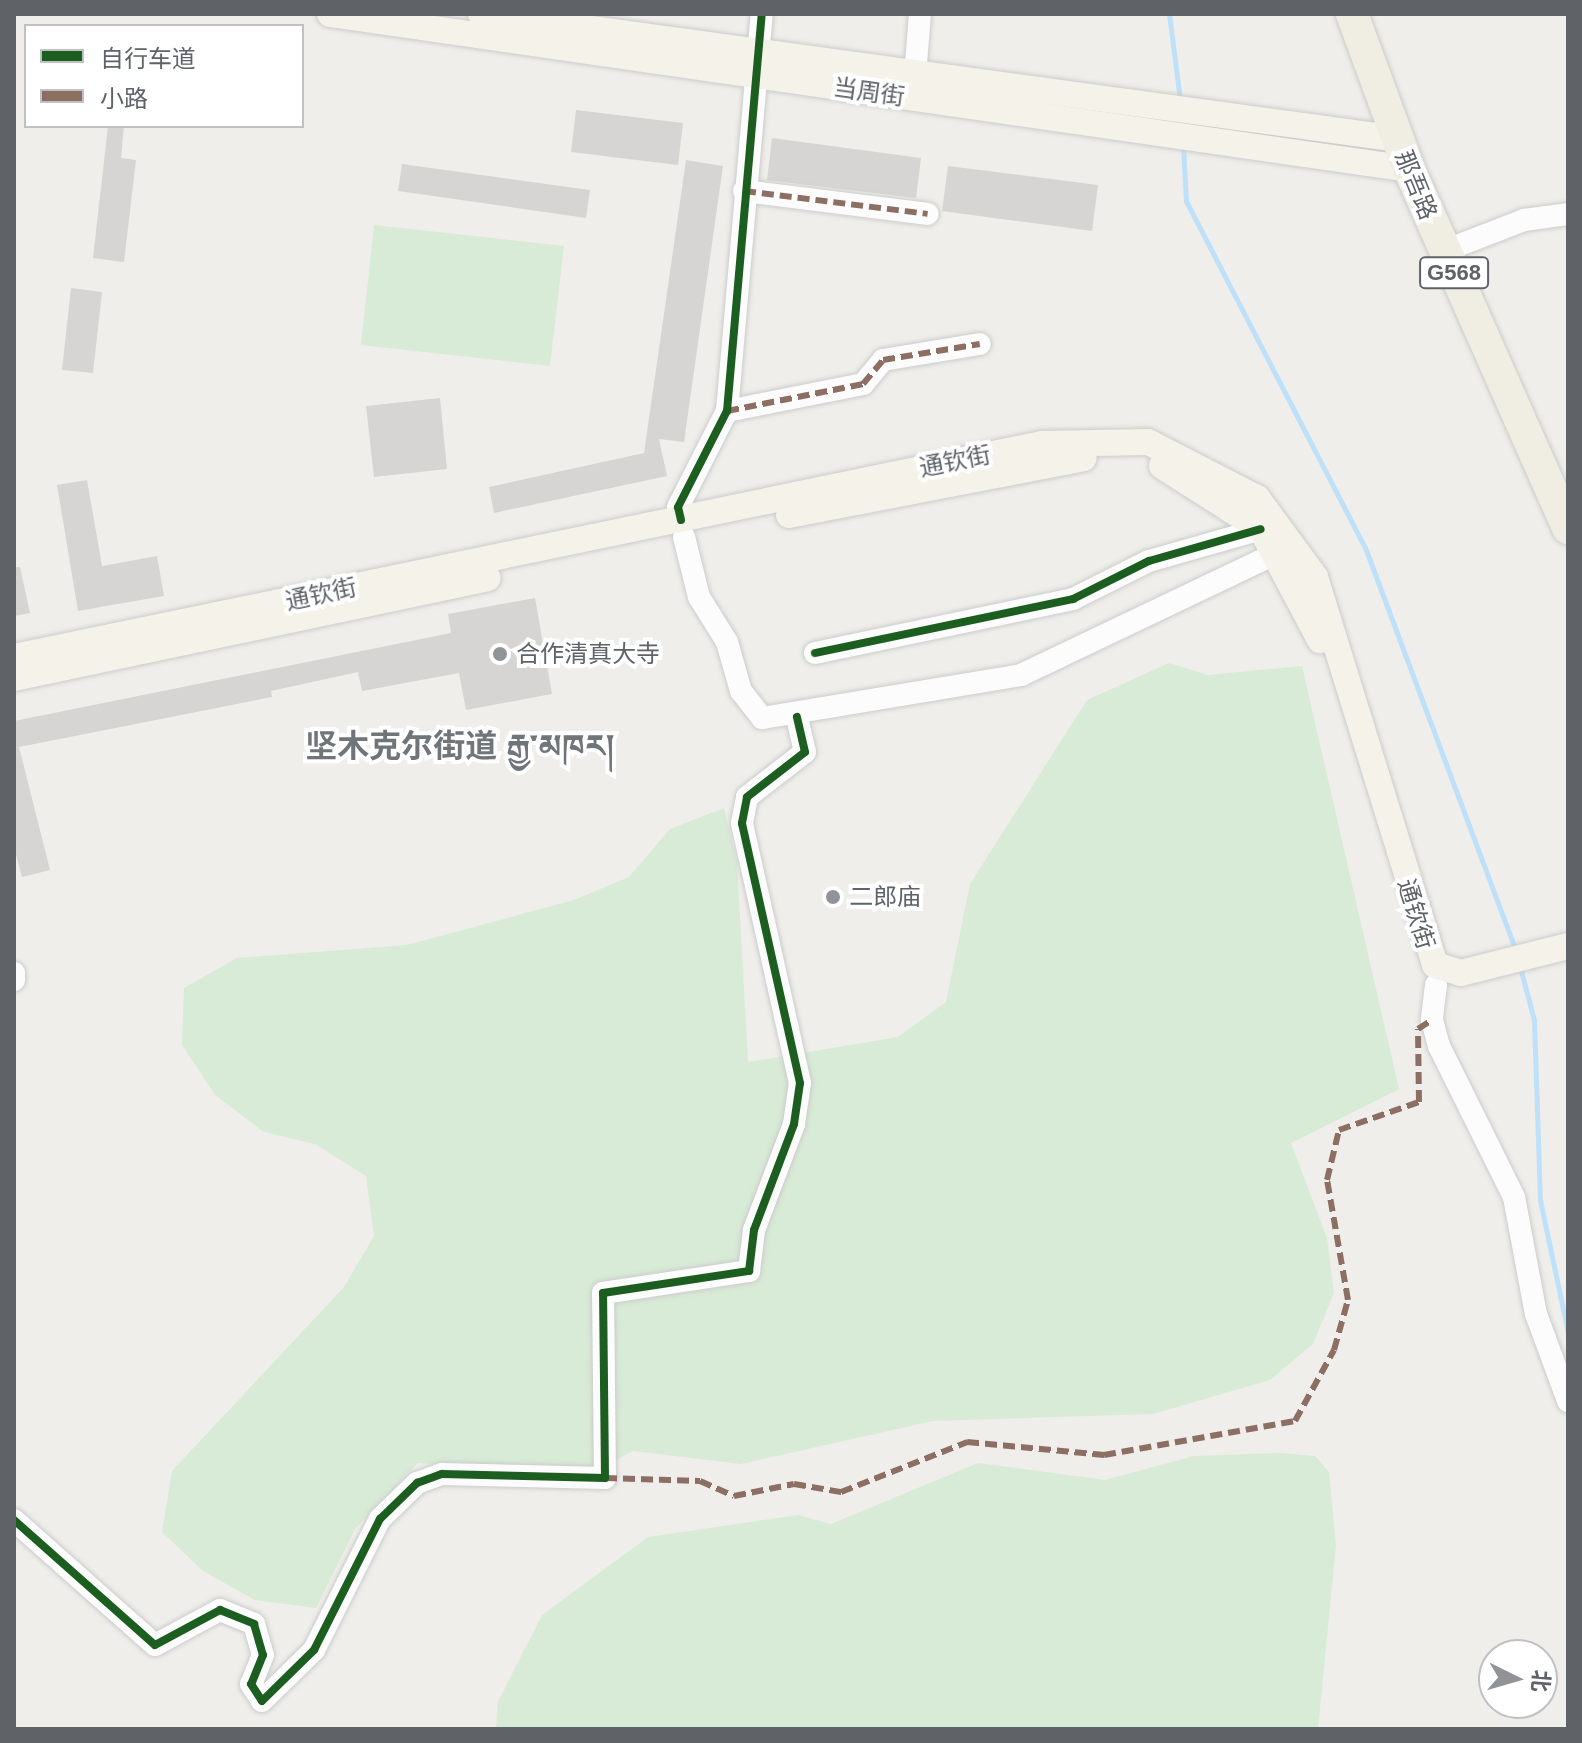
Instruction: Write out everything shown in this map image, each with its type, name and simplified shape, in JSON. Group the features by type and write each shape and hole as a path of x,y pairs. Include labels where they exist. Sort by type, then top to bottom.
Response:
{"highway":[{"name":"那吾路","path":"1352,14 1409,169 1568,528"}],"main road":[{"name":"当周街","path":"330,14 755,66 915,76 1398,139"},
{"name":"当周街","path":"481,14 755,66 1138,131 1409,169"},
{"name":"通钦街","path":"14,657 682,529 939,464 1095,439 1148,442 1226,477 1283,525 1315,577 1424,946 1435,965 1473,979 1567,951"},
{"path":"14,678 682,529 1052,461 1120,456 1186,477 1261,529 1313,621 1411,957 1436,985 1473,979"}],"street":[{"path":"762,14 755,66 727,411 678,507 699,597 727,642 741,691 762,718 797,717 1021,675 1277,553"},
{"path":"915,76 920,14"},
{"path":"744,191 928,214"},
{"path":"1444,251 1524,220 1568,214"},
{"path":"727,411 863,384 883,360 980,344"},
{"path":"815,653 1073,599 1149,561 1261,529"},
{"path":"14,1520 155,1645 220,1610 254,1624 263,1655 251,1684 262,1701 314,1650 380,1519 417,1483 442,1474 605,1478 603,1293 749,1271 754,1230 794,1124 800,1083 742,823 747,797 805,752 797,717"},
{"path":"14,973 14,980"},
{"path":"1436,985 1432,1020 1439,1046 1514,1197 1536,1314 1568,1401"}],"green space":[{"path":"374,225 564,246 550,366 361,345"},
{"path":"1169,663 1208,675 1302,666 1399,1089 1291,1143 1327,1238 1334,1293 1313,1344 1270,1380 1153,1414 933,1421 741,1464 633,1451 593,1472 418,1463 355,1529 316,1608 255,1600 203,1571 162,1532 172,1471 344,1287 374,1236 366,1176 315,1144 264,1132 215,1095 182,1045 184,988 237,958 407,945 574,900 629,877 670,829 724,808 737,862 748,1062 898,1037 946,1002 970,884 1087,700"},
{"path":"1279,1453 1315,1456 1329,1472 1336,1545 1318,1729 496,1729 498,1702 542,1615 648,1537 798,1515 831,1524 978,1463 1105,1480 1194,1456"}],"building":[{"path":"576,110 683,123 678,165 571,152"},
{"path":"108,128 124,128 121,158 136,160 124,262 93,258"},
{"path":"772,138 921,158 916,198 767,180"},
{"path":"686,160 723,166 684,442 659,439 667,476 494,513 489,487 644,453"},
{"path":"402,164 590,190 586,218 398,191"},
{"path":"948,166 1098,185 1092,231 942,211"},
{"path":"71,288 102,292 93,373 62,370"},
{"path":"440,398 447,469 374,477 366,406"},
{"path":"87,480 102,566 157,556 164,596 78,611 57,485"},
{"path":"14,567 20,567 30,613 14,616"},
{"path":"535,598 552,694 466,710 459,673 362,691 358,672 271,691 272,697 19,747 50,870 22,877 14,847 14,721 451,633 448,614"}],"waterway":[{"path":"1169,14 1180,100"},
{"path":"1183,146 1186,201 1366,550 1515,949"},
{"path":"1520,967 1534,1020 1540,1200 1568,1333"}],"marked path":[{"path":"744,191 928,214"},
{"path":"727,411 863,384 883,360 980,344"},
{"path":"605,1478 700,1481 734,1496 794,1484 841,1492 967,1442 1104,1455 1295,1421 1334,1350 1348,1300 1327,1180 1339,1130 1419,1102 1418,1029 1432,1020"}],"cycle path":[{"path":"681,520 678,507 727,411 762,14"},
{"path":"815,653 1073,599 1149,561 1261,529"},
{"path":"14,1520 155,1645 220,1610 254,1624 263,1655 251,1684 262,1701 314,1650 380,1519 417,1483 442,1474 605,1478 603,1293 749,1271 754,1230 794,1124 800,1083 742,823 747,797 805,752 797,717"}],"place":[{"name":"合作清真大寺","path":"500,654"},
{"name":"二郎庙","path":"833,897"}],"district":[{"name":"坚木克尔街道 རྒྱ་མཁར།","path":"460,746"}]}
